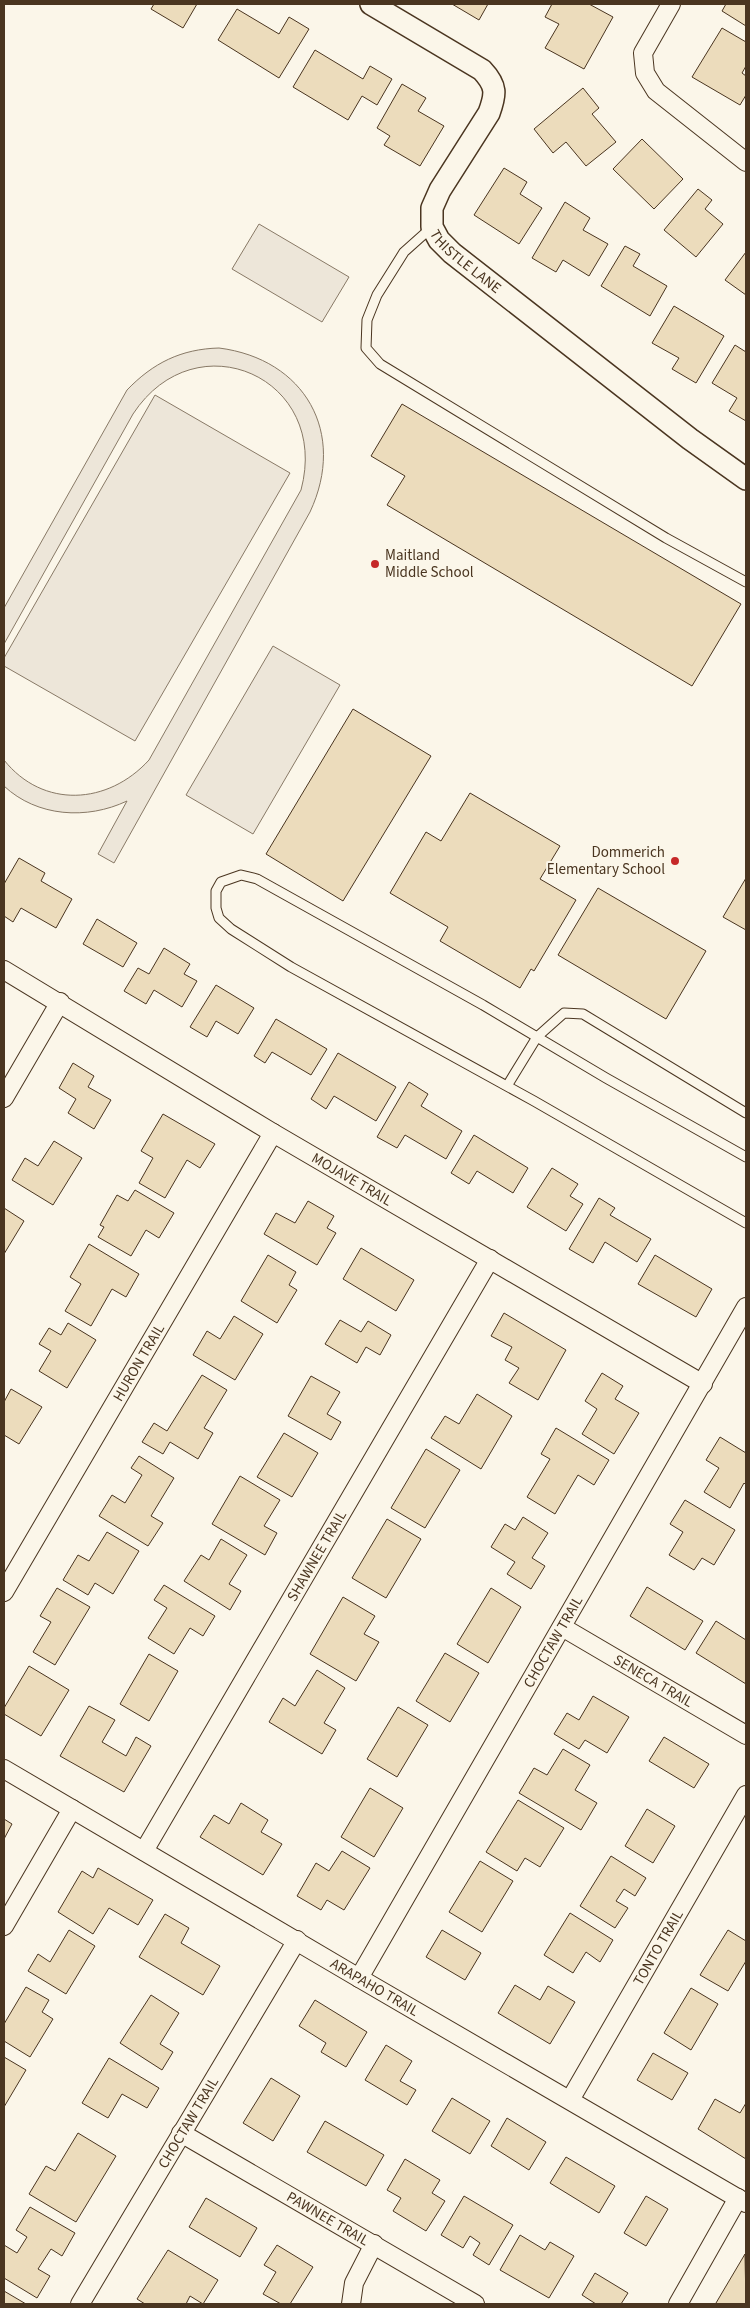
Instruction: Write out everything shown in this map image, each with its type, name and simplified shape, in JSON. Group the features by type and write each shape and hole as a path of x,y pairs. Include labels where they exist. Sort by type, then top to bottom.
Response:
{"street":[{"name":"THISTLE LANE","path":"373,4 482,70 492,80 494,100 489,113 440,190 432,208 432,227 439,240 452,253 690,439 746,479"},
{"path":"671,4 644,53 645,73 656,91 746,162"},
{"name":"MOJAVE TRAIL","path":"4,970 60,1002 273,1133 703,1384"},
{"path":"4,1098 60,1002"},
{"name":"HURON TRAIL","path":"4,1592 273,1133"},
{"name":"SHAWNEE TRAIL","path":"144,1851 490,1259"},
{"name":"CHOCTAW TRAIL","path":"359,1978 746,1307"},
{"name":"SENECA TRAIL","path":"562,1627 746,1735"},
{"name":"ARAPAHO TRAIL","path":"4,1769 742,2200"},
{"name":"TONTO TRAIL","path":"570,2100 746,1795"},
{"path":"4,1926 72,1809"},
{"name":"CHOCTAW TRAIL","path":"80,2304 296,1940"},
{"name":"PAWNEE TRAIL","path":"181,2133 475,2304"},
{"path":"678,2304 742,2200"},
{"path":"352,2304 354,2283 374,2244"}],"lane":[{"path":"432,227 404,252 377,295 367,320 366,348 380,364 666,538 746,582"},
{"path":"746,1157 483,1004 257,879 241,875 221,882 216,891 216,908 220,918 231,929 291,967 506,1086 746,1223"},
{"path":"506,1086 537,1037 564,1013 583,1014 746,1113"}],"shaded area":[{"path":"259,224 349,277 322,322 232,269"},
{"path":"219,348 249,355 275,367 295,384 311,404 320,428 323,455 320,483 310,512 114,863 98,854 127,801 96,811 79,813 47,809 32,804 4,786 4,760 20,776 37,787 56,793 76,795 95,793 115,786 133,775 149,760 301,490 305,451 296,417 278,391 252,374 222,366 190,370 160,385 133,414 4,644 4,608 127,390 147,372 168,359 192,351"},
{"path":"155,395 290,473 135,741 4,666 4,658"},
{"path":"273,646 340,685 253,834 186,795"}],"building":[{"path":"154,4 197,4 183,28 151,9"},
{"path":"452,4 488,4 479,20"},
{"path":"552,4 589,4 613,17 584,69 545,48 559,24 545,17"},
{"path":"726,4 746,4 746,26 722,11"},
{"path":"237,9 279,34 289,17 309,29 279,78 218,40"},
{"path":"722,28 746,42 746,66 742,73 746,76 746,95 740,105 692,77"},
{"path":"315,50 363,79 370,66 392,79 377,105 362,96 348,120 293,87"},
{"path":"402,84 426,98 418,111 444,126 420,166 384,145 390,136 377,128"},
{"path":"583,88 599,108 592,114 616,142 586,166 566,142 553,153 534,129"},
{"path":"642,139 683,179 654,209 613,169"},
{"path":"504,168 527,182 520,194 542,208 519,244 474,215"},
{"path":"698,189 712,200 705,209 723,224 696,257 664,230"},
{"path":"565,202 590,218 583,230 608,244 589,276 563,260 556,272 532,258"},
{"path":"625,246 640,254 633,266 667,286 650,316 601,286"},
{"path":"746,252 746,295 725,280"},
{"path":"674,306 724,336 696,383 672,369 679,358 652,343"},
{"path":"735,345 746,352 746,421 729,411 737,398 712,383"},
{"name":"Maitland Middle School","path":"402,404 741,604 692,686 387,505 405,476 371,456"},
{"path":"353,709 431,756 343,901 266,854"},
{"path":"470,793 560,846 540,879 576,900 534,971 531,969 520,988 440,941 448,927 390,893 426,832 441,841"},
{"path":"19,858 45,873 41,881 72,899 56,928 21,908 13,922 4,916 4,884"},
{"path":"746,878 746,930 723,917"},
{"path":"598,888 706,951 666,1019 558,955"},
{"path":"97,919 137,943 123,967 83,944"},
{"path":"164,948 190,964 184,974 197,981 182,1007 154,990 146,1004 124,991 138,968 149,974"},
{"path":"216,985 254,1008 238,1034 216,1021 207,1037 190,1027"},
{"path":"276,1019 327,1049 311,1075 272,1052 265,1063 254,1056"},
{"path":"338,1053 396,1087 376,1121 334,1096 326,1109 311,1099"},
{"path":"73,1063 94,1076 88,1087 111,1100 94,1129 68,1113 76,1099 59,1088"},
{"path":"409,1082 428,1094 421,1106 462,1131 446,1159 405,1135 397,1148 377,1137"},
{"path":"163,1114 215,1144 200,1168 187,1160 165,1198 139,1183 153,1158 141,1151"},
{"path":"474,1135 528,1168 513,1193 477,1171 469,1184 451,1173"},
{"path":"54,1141 82,1158 53,1205 12,1180 25,1158 38,1166"},
{"path":"552,1168 578,1184 570,1196 583,1204 566,1231 527,1207"},
{"path":"135,1190 174,1213 159,1238 146,1230 131,1256 98,1237 104,1227 100,1225 117,1195 128,1201"},
{"path":"599,1198 615,1208 610,1215 651,1239 637,1262 605,1242 593,1263 569,1249"},
{"path":"308,1201 334,1216 327,1228 336,1233 317,1265 264,1234 276,1213 295,1223"},
{"path":"4,1208 24,1221 4,1254"},
{"path":"89,1244 139,1274 126,1297 112,1289 91,1326 65,1311 81,1284 70,1277"},
{"path":"361,1248 414,1280 396,1311 343,1279"},
{"path":"268,1255 296,1272 289,1285 297,1290 277,1323 241,1301"},
{"path":"655,1255 712,1289 696,1317 638,1284"},
{"path":"504,1313 566,1350 538,1400 509,1383 519,1368 505,1360 512,1347 491,1336"},
{"path":"234,1316 263,1334 235,1380 193,1355 207,1331 220,1339"},
{"path":"340,1320 361,1332 368,1321 391,1335 380,1355 366,1347 357,1363 325,1344"},
{"path":"68,1323 96,1340 67,1388 39,1371 51,1351 39,1344 49,1328 61,1335"},
{"path":"602,1373 623,1386 615,1399 639,1413 614,1454 582,1434 597,1409 585,1401"},
{"path":"202,1375 227,1390 204,1428 213,1433 198,1459 170,1442 163,1454 142,1442 154,1423 167,1431"},
{"path":"311,1376 340,1392 327,1414 341,1422 331,1440 288,1416"},
{"path":"11,1389 42,1407 19,1444 4,1435 4,1402"},
{"path":"477,1394 512,1416 481,1469 431,1438 445,1416 459,1424"},
{"path":"556,1428 609,1460 594,1485 578,1475 555,1514 527,1497 550,1459 541,1454"},
{"path":"284,1433 318,1453 292,1497 257,1477"},
{"path":"720,1437 746,1453 746,1485 744,1483 730,1508 704,1492 719,1468 706,1460"},
{"path":"426,1449 460,1470 425,1528 391,1508"},
{"path":"139,1456 174,1478 151,1516 163,1523 148,1546 99,1516 112,1495 125,1503 142,1475 131,1468"},
{"path":"240,1476 280,1500 264,1526 277,1533 265,1555 212,1524"},
{"path":"685,1500 735,1530 714,1565 702,1558 694,1570 669,1555 683,1532 670,1524"},
{"path":"523,1517 548,1533 532,1558 545,1566 531,1589 507,1574 515,1562 491,1547 505,1524 515,1530"},
{"path":"387,1519 421,1539 386,1598 352,1578"},
{"path":"107,1532 139,1551 113,1594 95,1583 88,1595 63,1580 78,1555 89,1561"},
{"path":"221,1539 247,1555 229,1584 241,1591 230,1610 184,1581 201,1555 209,1560"},
{"path":"164,1585 215,1616 203,1636 190,1628 174,1654 148,1638 167,1608 154,1600"},
{"path":"647,1587 703,1621 685,1650 630,1616"},
{"path":"57,1588 90,1607 55,1665 33,1652 51,1622 40,1616"},
{"path":"491,1588 521,1607 488,1663 457,1644"},
{"path":"343,1597 375,1616 364,1634 379,1642 356,1681 310,1654"},
{"path":"716,1621 746,1640 746,1684 696,1653"},
{"path":"445,1653 479,1673 450,1722 416,1701"},
{"path":"149,1654 178,1671 149,1721 120,1704"},
{"path":"29,1666 69,1690 41,1736 4,1714 4,1708"},
{"path":"317,1670 345,1688 324,1723 336,1730 322,1754 269,1722 283,1698 295,1706"},
{"path":"593,1696 629,1717 607,1753 585,1740 579,1749 554,1734 567,1713 579,1720"},
{"path":"89,1706 115,1720 102,1742 126,1756 136,1737 151,1746 124,1792 60,1756"},
{"path":"398,1707 428,1725 397,1777 367,1759"},
{"path":"664,1737 709,1764 694,1788 649,1761"},
{"path":"563,1749 590,1765 575,1790 597,1803 581,1830 519,1793 534,1768 547,1775"},
{"path":"370,1788 403,1808 374,1857 341,1837"},
{"path":"518,1800 564,1828 540,1867 525,1858 517,1871 486,1852"},
{"path":"241,1803 268,1820 261,1832 282,1844 263,1875 200,1837 214,1815 229,1824"},
{"path":"647,1809 675,1826 653,1863 625,1846"},
{"path":"4,1819 12,1824 4,1839"},
{"path":"342,1851 370,1868 344,1910 327,1900 321,1910 297,1896 316,1863 329,1871"},
{"path":"611,1856 646,1878 635,1896 624,1889 616,1901 628,1908 615,1928 580,1906"},
{"path":"480,1861 513,1881 482,1932 449,1912"},
{"path":"98,1868 153,1900 138,1925 109,1908 93,1934 58,1912 82,1871 93,1878"},
{"path":"570,1913 613,1940 600,1962 586,1952 573,1973 544,1955"},
{"path":"165,1914 189,1928 181,1943 220,1966 203,1995 139,1957"},
{"path":"69,1930 95,1946 66,1994 28,1971 38,1954 50,1962"},
{"path":"442,1930 481,1953 465,1980 426,1957"},
{"path":"728,1930 746,1941 746,1961 728,1991 700,1975"},
{"path":"515,1985 540,2000 548,1986 575,2002 550,2044 498,2013"},
{"path":"26,1987 49,2000 42,2012 53,2019 30,2057 4,2041 4,2024"},
{"path":"691,1988 718,2004 691,2050 664,2033"},
{"path":"151,1995 179,2013 160,2044 173,2052 162,2070 120,2043"},
{"path":"315,2000 367,2032 346,2067 321,2052 326,2043 299,2026"},
{"path":"386,2045 412,2061 400,2081 416,2090 407,2105 365,2080"},
{"path":"653,2053 688,2073 672,2100 637,2080"},
{"path":"4,2057 26,2070 4,2107"},
{"path":"109,2058 159,2088 147,2108 122,2094 108,2118 82,2103"},
{"path":"271,2078 300,2096 273,2141 243,2123"},
{"path":"452,2098 490,2121 470,2154 432,2131"},
{"path":"715,2099 740,2113 746,2103 746,2159 698,2129"},
{"path":"507,2118 546,2142 529,2170 491,2146"},
{"path":"325,2121 384,2155 366,2186 307,2152"},
{"path":"78,2133 116,2156 76,2222 29,2194 46,2166 55,2171"},
{"path":"566,2157 615,2186 599,2213 550,2183"},
{"path":"405,2159 440,2180 432,2193 445,2201 426,2231 393,2211 401,2198 387,2190"},
{"path":"464,2196 513,2225 489,2265 473,2255 480,2243 470,2236 463,2248 441,2235"},
{"path":"646,2196 668,2209 646,2246 624,2233"},
{"path":"206,2198 257,2228 240,2257 189,2227"},
{"path":"30,2207 75,2233 62,2256 51,2249 38,2269 50,2276 37,2298 4,2278 4,2245 17,2253 27,2237 16,2230"},
{"path":"520,2235 545,2250 550,2242 574,2256 549,2298 500,2270"},
{"path":"277,2245 313,2267 290,2304 281,2304 263,2294 276,2272 264,2265"},
{"path":"168,2250 218,2280 203,2304 190,2296 186,2304 145,2304 137,2299"},
{"path":"745,2254 746,2304 717,2304 716,2303"},
{"path":"595,2273 628,2293 621,2304 596,2304 582,2295"},
{"path":"4,2291 26,2304 4,2304"}],"place":[{"name":"Maitland Middle School","path":"375,564"},
{"name":"Dommerich Elementary School","path":"675,861"}]}
